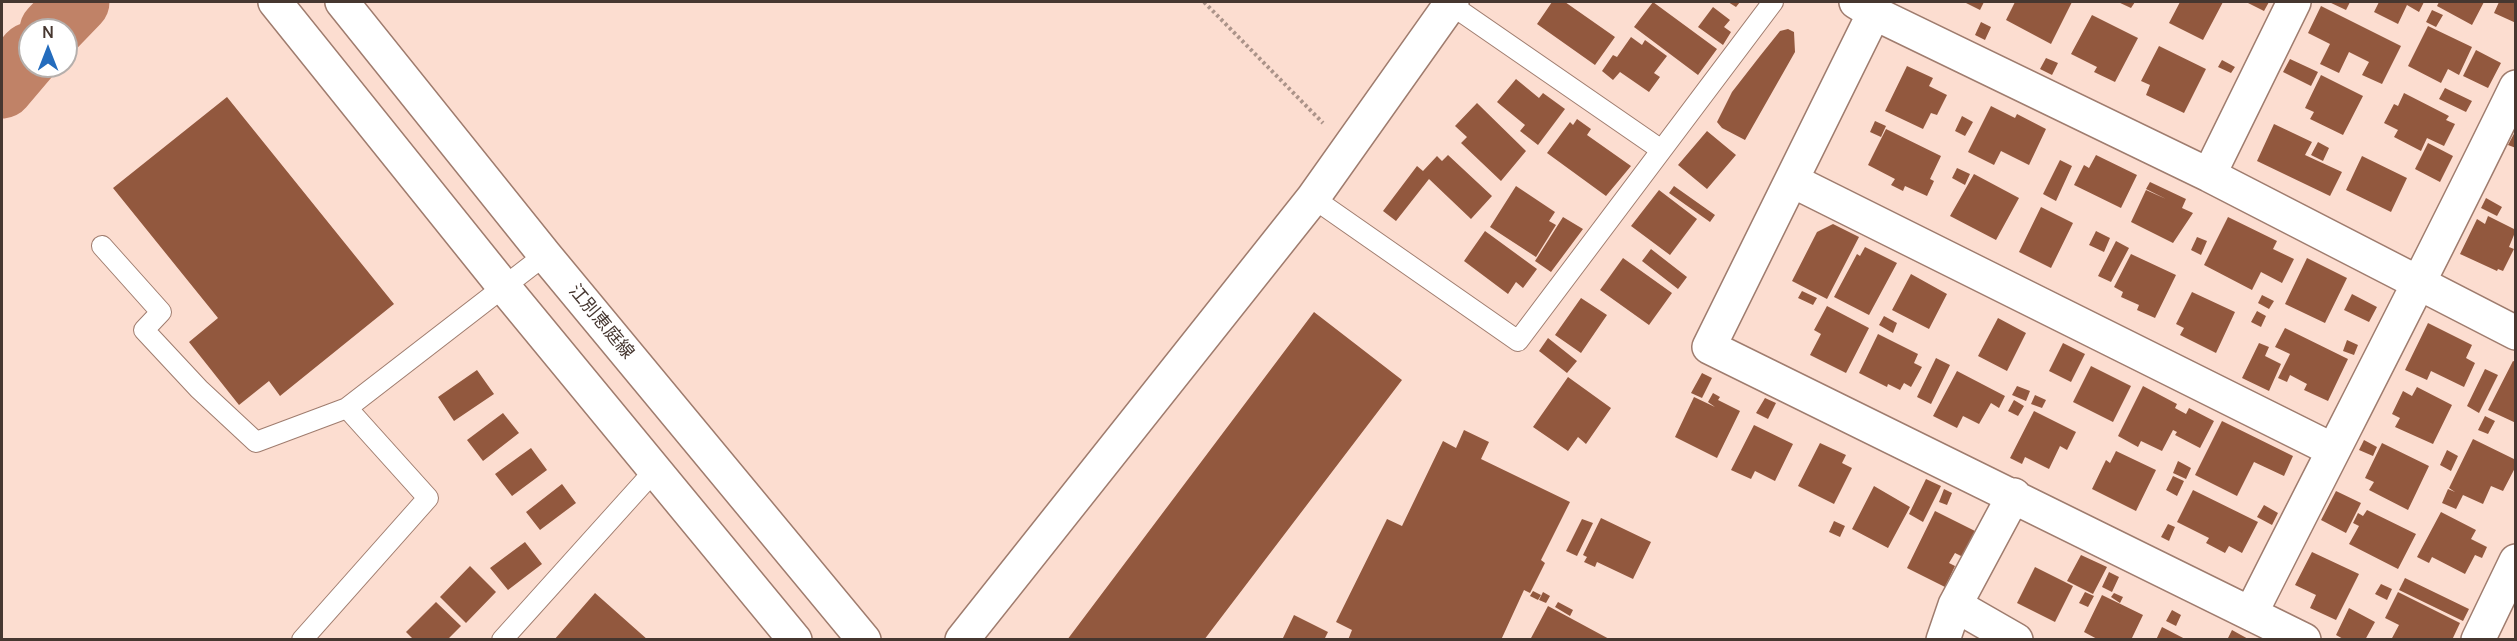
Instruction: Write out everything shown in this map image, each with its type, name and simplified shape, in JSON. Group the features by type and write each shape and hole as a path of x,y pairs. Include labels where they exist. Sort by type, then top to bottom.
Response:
{"street":[{"path":"275,2 504,287 795,639"},
{"name":"江別恵庭線","path":"342,2 545,255 864,639"},
{"path":"2209,175 2294,2"},
{"path":"962,639 1312,198 1346,147 1451,3"},
{"path":"2304,639 1709,347 1793,181 1865,7 2209,175 2516,333"},
{"path":"2251,613 2420,285 2516,87"},
{"path":"1793,181 2333,450"},
{"path":"1943,639 1955,605 2013,495"},
{"path":"2478,639 2516,561"},
{"path":"1955,605 2016,639"}],"lane":[{"path":"1312,198 1518,341 1660,149 1773,2"},
{"path":"1451,3 1660,149"},
{"path":"102,246 161,312 144,330 199,389 256,442 347,408 545,255"},
{"path":"302,639 428,498 347,408"},
{"path":"502,639 655,470"}],"path":[{"path":"1204,2 1346,147"}],"building":[{"path":"1552,2 1565,2 1615,37 1595,65 1537,24"},
{"path":"1653,2 1717,49 1698,75 1634,27"},
{"path":"1728,2 1740,2 1736,7"},
{"path":"1964,2 1984,2 1980,10"},
{"path":"2015,2 2072,2 2051,44 2006,20"},
{"path":"2118,2 2135,2 2131,8"},
{"path":"2180,2 2223,2 2203,40 2169,23"},
{"path":"2246,2 2269,2 2264,11"},
{"path":"2329,2 2350,2 2346,10"},
{"path":"2379,2 2424,2 2419,12 2407,5 2398,24 2374,12"},
{"path":"2439,2 2484,2 2472,25 2437,6"},
{"path":"2499,2 2516,2 2516,23 2494,13"},
{"path":"2321,6 2401,46 2382,84 2362,75 2369,62 2349,52 2339,73 2320,64 2330,44 2308,33"},
{"path":"1713,7 1730,20 1724,27 1731,32 1723,45 1698,27"},
{"path":"2432,10 2443,15 2436,27 2426,22"},
{"path":"2092,15 2138,38 2115,82 2094,72 2097,67 2071,54"},
{"path":"1981,22 1991,27 1985,40 1975,35"},
{"path":"2428,26 2472,47 2459,75 2448,69 2441,83 2408,66"},
{"path":"1788,29 1794,32 1795,52 1745,140 1722,128 1717,122 1732,92 1780,31"},
{"path":"1631,37 1642,45 1645,40 1667,56 1654,73 1660,77 1649,92 1620,72 1613,80 1602,71 1613,55 1617,57"},
{"path":"2159,46 2206,69 2184,113 2146,95 2150,85 2141,81"},
{"path":"2476,50 2501,63 2488,88 2463,76"},
{"path":"2046,58 2058,63 2052,75 2040,69"},
{"path":"2290,59 2318,72 2311,86 2283,72"},
{"path":"2222,60 2235,67 2231,73 2218,67"},
{"path":"1907,66 1933,78 1929,86 1947,95 1937,115 1931,113 1923,129 1885,111"},
{"path":"2321,75 2363,96 2343,135 2310,119 2314,112 2305,108"},
{"path":"1516,79 1539,98 1543,93 1565,109 1538,145 1520,131 1525,125 1497,102"},
{"path":"2445,88 2472,101 2466,112 2439,99"},
{"path":"2404,93 2449,116 2446,120 2455,124 2444,146 2427,138 2421,151 2394,137 2398,130 2384,123 2394,104 2398,106"},
{"path":"227,97 394,304 280,396 269,381 239,405 189,342 218,318 113,188"},
{"path":"1477,103 1526,151 1501,181 1461,143 1467,137 1455,126"},
{"path":"1991,106 2015,118 2017,114 2046,129 2029,165 2001,151 1994,165 1968,152"},
{"path":"1962,116 1973,122 1965,136 1955,131"},
{"path":"1577,119 1591,129 1587,135 1631,166 1606,196 1547,153 1570,122 1573,125"},
{"path":"1875,121 1886,126 1881,137 1870,132"},
{"path":"2274,124 2312,142 2305,155 2342,172 2330,196 2257,161"},
{"path":"1886,129 1941,156 1930,179 1934,181 1927,196 1905,186 1903,191 1891,185 1895,179 1868,165"},
{"path":"2516,130 2516,148 2508,145"},
{"path":"1707,131 1736,155 1707,189 1678,165"},
{"path":"2318,142 2329,148 2323,161 2311,155"},
{"path":"2428,143 2453,156 2440,182 2415,169"},
{"path":"1448,155 1492,196 1471,219 1429,179 1396,221 1383,211 1417,166 1423,171 1437,156 1442,161"},
{"path":"2096,155 2137,175 2121,208 2074,185 2084,165 2089,168"},
{"path":"2362,156 2407,178 2391,212 2346,190"},
{"path":"2060,160 2072,166 2056,201 2043,194"},
{"path":"1957,168 1970,174 1965,185 1952,178"},
{"path":"1974,174 2019,198 1996,240 1950,216"},
{"path":"2150,182 2186,199 2182,208 2193,213 2173,243 2131,222 2146,190 2166,199 2146,189"},
{"path":"1516,186 1555,212 1549,221 1556,225 1536,257 1490,227"},
{"path":"1674,186 1715,215 1710,222 1669,193"},
{"path":"1659,190 1697,219 1670,255 1631,226"},
{"path":"2486,198 2502,207 2497,216 2481,208"},
{"path":"2041,207 2073,223 2051,268 2019,252"},
{"path":"2488,216 2516,230 2509,247 2514,249 2503,271 2498,269 2497,271 2460,254 2477,219 2485,224"},
{"path":"1563,217 1583,229 1551,272 1535,261"},
{"path":"2228,217 2277,241 2273,249 2294,259 2282,283 2261,272 2252,290 2204,265"},
{"path":"1833,224 1859,237 1827,299 1792,281 1817,232"},
{"path":"1485,231 1537,269 1523,288 1516,282 1508,294 1464,261"},
{"path":"2096,231 2110,238 2104,252 2089,245"},
{"path":"2197,237 2207,241 2201,255 2191,250"},
{"path":"2116,241 2129,248 2111,282 2098,276"},
{"path":"1865,247 1897,263 1869,315 1834,297 1857,254 1860,256"},
{"path":"1651,249 1687,277 1678,289 1642,261"},
{"path":"2131,254 2176,275 2155,318 2137,310 2139,305 2121,297 2123,292 2114,287"},
{"path":"1623,258 1672,293 1649,325 1600,290"},
{"path":"2307,258 2347,278 2325,323 2285,304"},
{"path":"1911,274 1947,294 1929,329 1892,310"},
{"path":"1802,291 1817,298 1813,305 1798,298"},
{"path":"2192,292 2235,312 2216,353 2180,335 2184,328 2176,324"},
{"path":"2352,294 2377,307 2369,322 2344,310"},
{"path":"2262,295 2274,301 2269,309 2258,303"},
{"path":"1581,298 1607,315 1581,353 1555,335"},
{"path":"1827,306 1869,328 1846,373 1810,355 1821,334 1814,330"},
{"path":"2257,311 2266,316 2261,327 2251,322"},
{"path":"1314,312 1402,380 1204,640 1067,640"},
{"path":"1884,316 1897,323 1893,333 1879,325"},
{"path":"1998,318 2026,333 2007,371 1978,356"},
{"path":"2428,323 2472,345 2466,358 2475,363 2464,387 2431,371 2427,380 2405,370"},
{"path":"2285,328 2348,359 2328,401 2304,390 2307,384 2290,375 2287,382 2278,378 2290,354 2275,347"},
{"path":"1878,334 1918,354 1914,363 1922,367 1911,387 1904,383 1900,390 1888,384 1887,387 1859,373"},
{"path":"1548,338 1577,361 1567,373 1539,351"},
{"path":"2347,340 2358,345 2354,355 2343,351"},
{"path":"2063,343 2085,354 2071,382 2049,371"},
{"path":"2259,343 2269,347 2265,356 2281,364 2269,391 2242,378"},
{"path":"1936,358 1950,365 1931,404 1917,397"},
{"path":"2513,361 2516,362 2516,423 2488,410"},
{"path":"2091,366 2131,386 2113,422 2073,402"},
{"path":"2485,369 2498,375 2479,413 2467,406"},
{"path":"477,370 494,394 454,421 438,397"},
{"path":"1957,371 2005,396 1999,408 1991,403 1979,424 1963,416 1957,428 1933,416"},
{"path":"1702,373 1712,378 1702,398 1691,393"},
{"path":"1568,377 1611,408 1586,444 1578,437 1568,451 1533,427"},
{"path":"2017,386 2030,391 2026,401 2012,395"},
{"path":"2143,386 2177,404 2175,408 2186,414 2189,408 2214,421 2200,448 2175,435 2177,432 2173,430 2162,451 2141,441 2138,447 2118,436"},
{"path":"2417,387 2452,405 2433,444 2395,427 2400,418 2392,414 2403,391 2412,396"},
{"path":"1713,393 1720,397 1718,400 1740,411 1717,458 1675,437 1694,397 1715,407 1708,402"},
{"path":"2035,395 2046,400 2042,408 2031,404"},
{"path":"1765,398 1776,403 1768,419 1756,413"},
{"path":"2014,400 2024,406 2018,416 2008,411"},
{"path":"2034,411 2076,432 2067,450 2060,446 2049,469 2025,457 2022,464 2010,458"},
{"path":"503,413 519,433 483,461 467,440"},
{"path":"2485,416 2495,421 2488,434 2478,430"},
{"path":"2222,421 2293,456 2284,476 2254,462 2237,496 2195,475"},
{"path":"1754,425 1793,444 1775,481 1755,471 1751,479 1731,470"},
{"path":"1464,430 1489,442 1481,459 1570,502 1541,560 1545,563 1530,593 1524,590 1501,640 1348,640 1352,630 1336,622 1387,519 1402,526 1443,441 1456,448"},
{"path":"2473,439 2516,460 2516,466 2503,491 2491,486 2483,504 2463,495 2456,509 2442,503 2448,489 2455,492 2449,488"},
{"path":"2364,440 2377,447 2373,456 2359,450"},
{"path":"1820,443 1846,455 1842,463 1852,468 1834,504 1798,486"},
{"path":"2382,443 2429,466 2408,510 2369,490 2374,482 2365,478"},
{"path":"531,448 547,470 512,496 495,474"},
{"path":"2447,450 2458,456 2451,471 2440,465"},
{"path":"2116,451 2156,470 2136,511 2092,489 2106,460 2110,463"},
{"path":"2178,461 2191,468 2186,479 2173,473"},
{"path":"2173,476 2184,481 2177,496 2166,490"},
{"path":"1926,479 1941,486 1923,522 1909,514"},
{"path":"562,484 576,503 540,530 526,512"},
{"path":"1874,486 1910,507 1888,548 1852,529"},
{"path":"1944,489 1952,493 1947,505 1939,502"},
{"path":"2193,490 2258,522 2242,553 2229,546 2225,553 2206,543 2209,538 2177,522"},
{"path":"2336,491 2361,503 2346,533 2321,520"},
{"path":"2264,505 2278,513 2272,525 2257,517"},
{"path":"2367,510 2416,534 2398,569 2349,544 2359,526 2353,523 2358,513 2363,516"},
{"path":"1935,511 1979,533 1967,559 1955,553 1949,563 1955,566 1945,587 1907,568"},
{"path":"2441,512 2476,530 2471,539 2487,547 2482,558 2475,555 2465,574 2432,557 2429,563 2417,557"},
{"path":"1601,518 1651,542 1633,579 1597,562 1595,567 1584,562 1587,557 1583,555"},
{"path":"1582,519 1593,523 1577,556 1566,551"},
{"path":"1834,521 1845,526 1840,537 1829,532"},
{"path":"2168,524 2175,527 2169,541 2161,537"},
{"path":"525,542 542,564 508,590 490,568"},
{"path":"2312,552 2359,574 2336,620 2310,608 2316,595 2295,585"},
{"path":"2081,555 2107,567 2093,594 2067,581"},
{"path":"470,566 496,592 466,623 440,597"},
{"path":"2035,567 2073,586 2055,622 2017,603"},
{"path":"2109,572 2119,577 2112,592 2102,587"},
{"path":"2405,578 2469,609 2463,621 2399,590"},
{"path":"2381,584 2392,589 2387,600 2375,594"},
{"path":"1533,591 1541,595 1538,600 1530,596"},
{"path":"1543,592 1550,596 1546,603 1539,600"},
{"path":"2085,592 2094,596 2088,607 2079,603"},
{"path":"2398,592 2460,623 2452,640 2391,640 2399,625 2385,618"},
{"path":"595,593 648,640 554,640"},
{"path":"2114,593 2123,597 2120,603 2111,597"},
{"path":"2102,595 2143,615 2131,640 2099,640 2084,632"},
{"path":"436,602 461,626 447,640 414,640 406,632"},
{"path":"1558,602 1573,610 1570,616 1555,607"},
{"path":"1548,606 1611,640 1530,640"},
{"path":"2349,608 2375,622 2365,640 2345,640 2336,635"},
{"path":"2172,610 2181,615 2176,626 2166,621"},
{"path":"1294,615 1328,632 1324,640 1282,640"},
{"path":"2162,627 2187,640 2156,640"},
{"path":"2232,630 2250,640 2227,640"}],"waterway":[{"path":"63,18 78,2"},
{"path":"2,87 18,68"}]}
